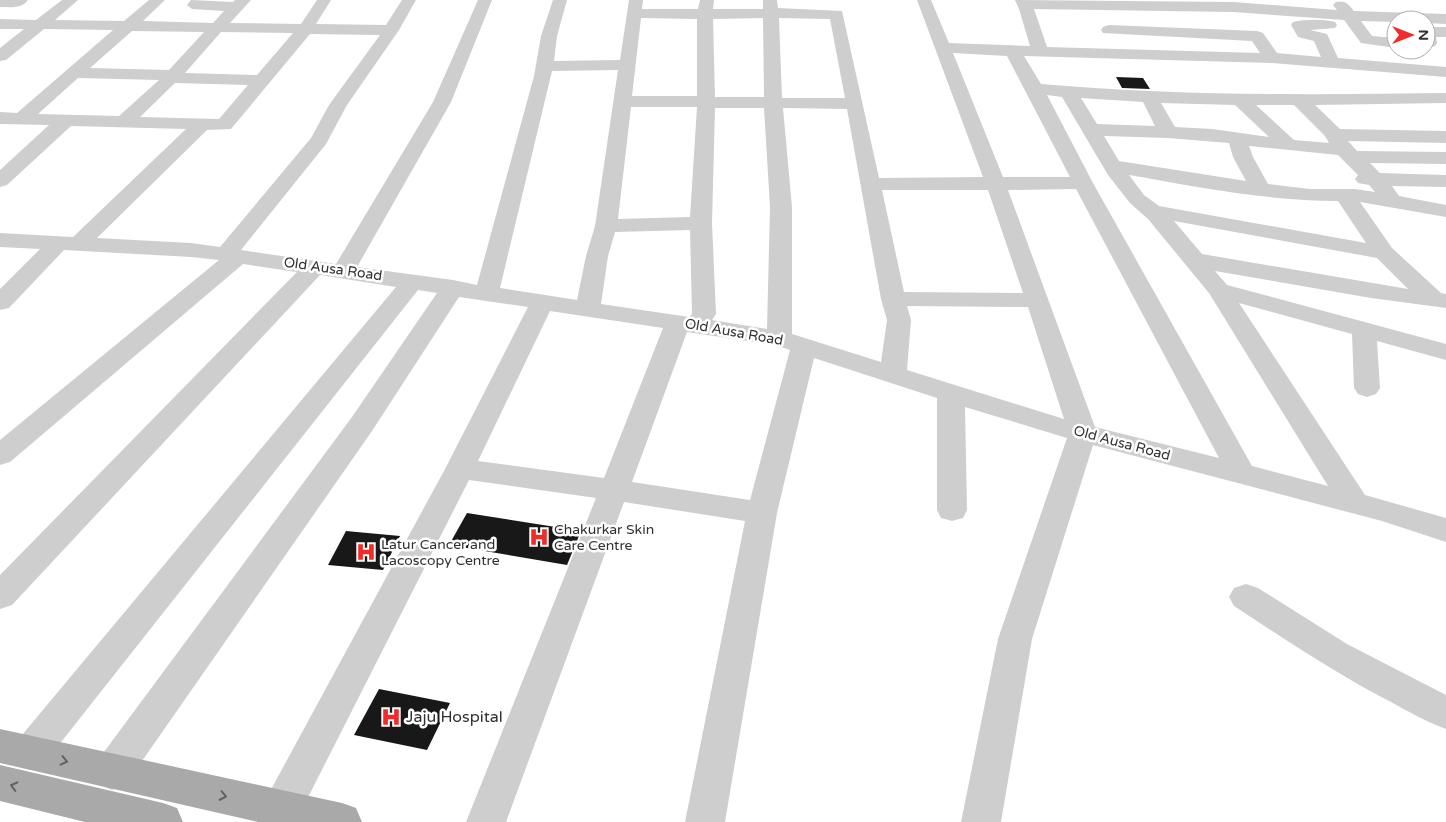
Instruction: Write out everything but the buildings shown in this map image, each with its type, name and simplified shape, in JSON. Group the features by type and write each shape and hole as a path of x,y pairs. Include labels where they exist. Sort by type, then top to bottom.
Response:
{"main road":[{"path":"15,750 105,801 163,822"},
{"path":"0,783 105,801 282,808 342,822"}],"street":[{"path":"0,2 18,2 21,0"},
{"path":"0,56 71,0"},
{"path":"22,119 126,26 158,0"},
{"path":"198,0 195,5 197,6 241,4"},
{"path":"0,118 224,124 306,28 324,0"},
{"path":"0,455 232,255 319,140 338,105 391,30 408,0"},
{"path":"343,271 442,102 485,0"},
{"path":"487,292 527,144 545,66 549,36 560,0"},
{"path":"924,0 944,48 1038,300 1083,433 1015,639 981,822"},
{"path":"1336,0 1348,30"},
{"path":"1038,45 1023,2 1230,4 1348,30 1367,40 1386,42"},
{"path":"1095,2 1114,42"},
{"path":"124,122 172,76 241,4"},
{"path":"1230,4 1257,36 1272,58"},
{"path":"588,308 597,256 606,226 634,7 836,7 893,299 900,320 893,374"},
{"path":"486,822 614,490 687,324 704,314 701,223 706,102 706,7"},
{"path":"706,822 792,342 773,103 770,7"},
{"path":"1348,30 1299,25 1304,34 1321,37 1348,30 1444,15"},
{"path":"0,24 391,30"},
{"path":"944,48 1013,51 1038,45 1257,36"},
{"path":"1321,37 1332,63"},
{"path":"1114,42 1272,58 1438,71"},
{"path":"1013,51 1242,474"},
{"path":"1428,60 1438,71"},
{"path":"545,66 626,65"},
{"path":"73,73 262,80"},
{"path":"1035,89 1149,97 1240,100 1446,98"},
{"path":"1068,92 1112,166 1137,199 1153,212 1219,290 1355,504"},
{"path":"1149,97 1168,132"},
{"path":"1407,99 1440,125"},
{"path":"1240,100 1286,143"},
{"path":"1299,100 1375,180 1392,201"},
{"path":"622,101 854,104"},
{"path":"0,181 66,120"},
{"path":"0,303 203,124"},
{"path":"1343,147 1440,125"},
{"path":"1090,130 1168,132 1217,136 1273,145 1286,143 1306,149 1343,147 1446,158"},
{"path":"1237,139 1243,157 1261,189"},
{"path":"1112,166 1310,195 1356,195 1444,213"},
{"path":"1320,179 1446,181"},
{"path":"871,184 1083,183"},
{"path":"1344,195 1384,253 1440,301"},
{"path":"1153,212 1384,253"},
{"path":"606,226 701,223"},
{"name":"Old Ausa Road","path":"0,240 191,250 232,255 487,292 792,342 1083,433 1355,504 1446,530"},
{"path":"1194,260 1440,301"},
{"path":"0,596 315,267"},
{"path":"15,750 413,281"},
{"path":"105,801 453,287"},
{"path":"1219,290 1446,352"},
{"path":"893,299 1038,300"},
{"path":"282,808 460,469 543,301"},
{"path":"1364,330 1367,388"},
{"path":"951,393 952,510"},
{"path":"460,469 762,513"},
{"path":"1246,597 1335,654 1387,683 1446,712"}],"place":[{"name":"Chakurkar Skin Care Centre","path":"539,537"},
{"name":"Latur Cancer and Lacoscopy Centre","path":"366,552"},
{"name":"Jaju Hospital","path":"391,717"}]}
